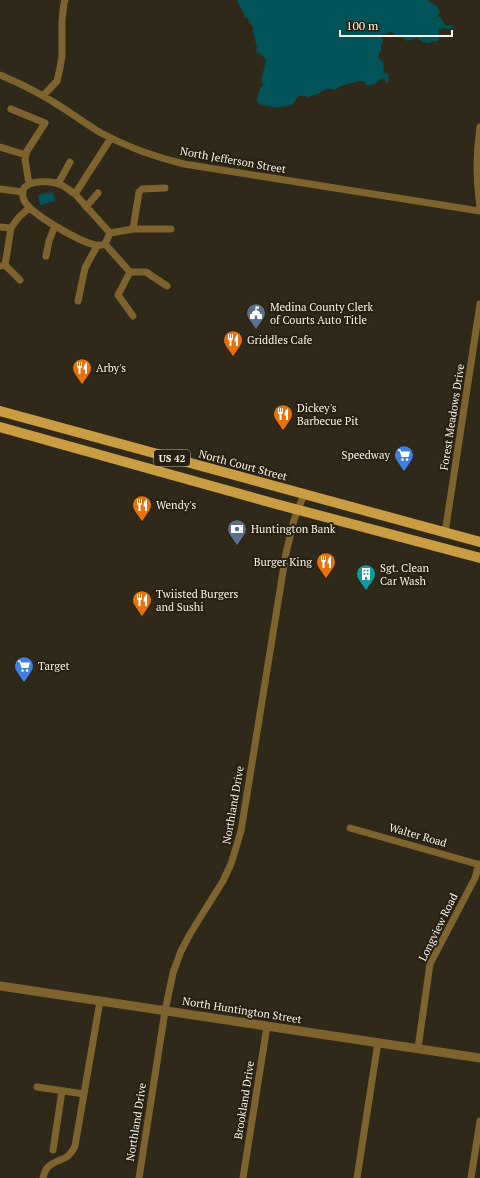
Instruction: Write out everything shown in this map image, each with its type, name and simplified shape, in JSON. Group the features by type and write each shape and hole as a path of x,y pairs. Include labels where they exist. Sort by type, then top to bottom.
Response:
{"main road":[{"name":"North Court Street","path":"0,411 480,542"},
{"name":"US 42","path":"0,427 298,510 480,558"}],"street":[{"path":"43,96 57,81 60,68 62,56 62,20 65,0"},
{"name":"North Jefferson Street","path":"0,75 43,96 81,121 111,138 164,159 184,164 480,211"},
{"path":"11,109 45,123 26,155 25,159 29,184"},
{"path":"480,127 476,170 480,207"},
{"path":"75,194 111,138"},
{"path":"0,146 26,155"},
{"path":"58,184 70,162"},
{"path":"110,233 75,194 60,184 36,182 25,187 23,192 24,199 29,208 47,221 70,234 101,245 130,272 146,272 167,286"},
{"path":"133,229 139,192 142,189 165,188"},
{"path":"0,189 23,192"},
{"path":"86,207 98,193"},
{"path":"20,280 2,266 11,228 19,217 29,208"},
{"path":"46,256 49,241 55,226"},
{"path":"0,227 11,228"},
{"path":"78,301 85,268 110,233 133,229 171,229"},
{"path":"130,272 118,295 133,316"},
{"name":"Forest Meadows Drive","path":"445,533 480,304"},
{"name":"Northland Drive","path":"139,1178 165,1010 173,973 181,951 196,923 223,881 237,850 242,832 286,553 294,520 304,494"},
{"name":"Walter Road","path":"350,828 479,864"},
{"name":"Longview Road","path":"418,1048 430,964 475,878 479,864"},
{"name":"North Huntington Street","path":"0,986 480,1058"},
{"path":"43,1178 45,1170 48,1166 67,1157 72,1153 75,1146 100,1001"},
{"name":"Brookland Drive","path":"243,1178 267,1026"},
{"path":"357,1178 378,1042"},
{"path":"36,1087 84,1094"},
{"path":"53,1150 62,1091"},
{"path":"471,1178 480,1121"}],"water":[{"path":"237,0 428,0 437,6 440,13 437,16 442,18 441,19 445,25 452,25 454,28 442,28 439,30 439,40 436,42 432,41 430,43 423,42 417,38 407,41 403,37 397,37 391,31 387,34 383,34 381,37 383,39 381,51 377,57 383,62 384,72 389,74 387,83 383,78 368,86 361,81 340,86 335,90 327,89 307,98 305,96 299,96 296,98 295,102 287,106 268,106 259,104 257,100 260,88 264,85 261,81 266,60 262,55 256,52 257,48 253,27 248,18 245,18"},
{"path":"53,192 55,201 40,205 38,195"}],"place":[{"name":"Medina County Clerk of Courts Auto Title","path":"256,330"},
{"name":"Griddles Cafe","path":"233,357"},
{"name":"Arby's","path":"82,385"},
{"name":"Dickey's Barbecue Pit","path":"283,431"},
{"name":"Speedway","path":"404,472"},
{"name":"Wendy's","path":"142,522"},
{"name":"Huntington Bank","path":"237,546"},
{"name":"Burger King","path":"326,579"},
{"name":"Sgt. Clean Car Wash","path":"366,591"},
{"name":"Twiisted Burgers and Sushi","path":"142,617"},
{"name":"Target","path":"24,683"}]}
